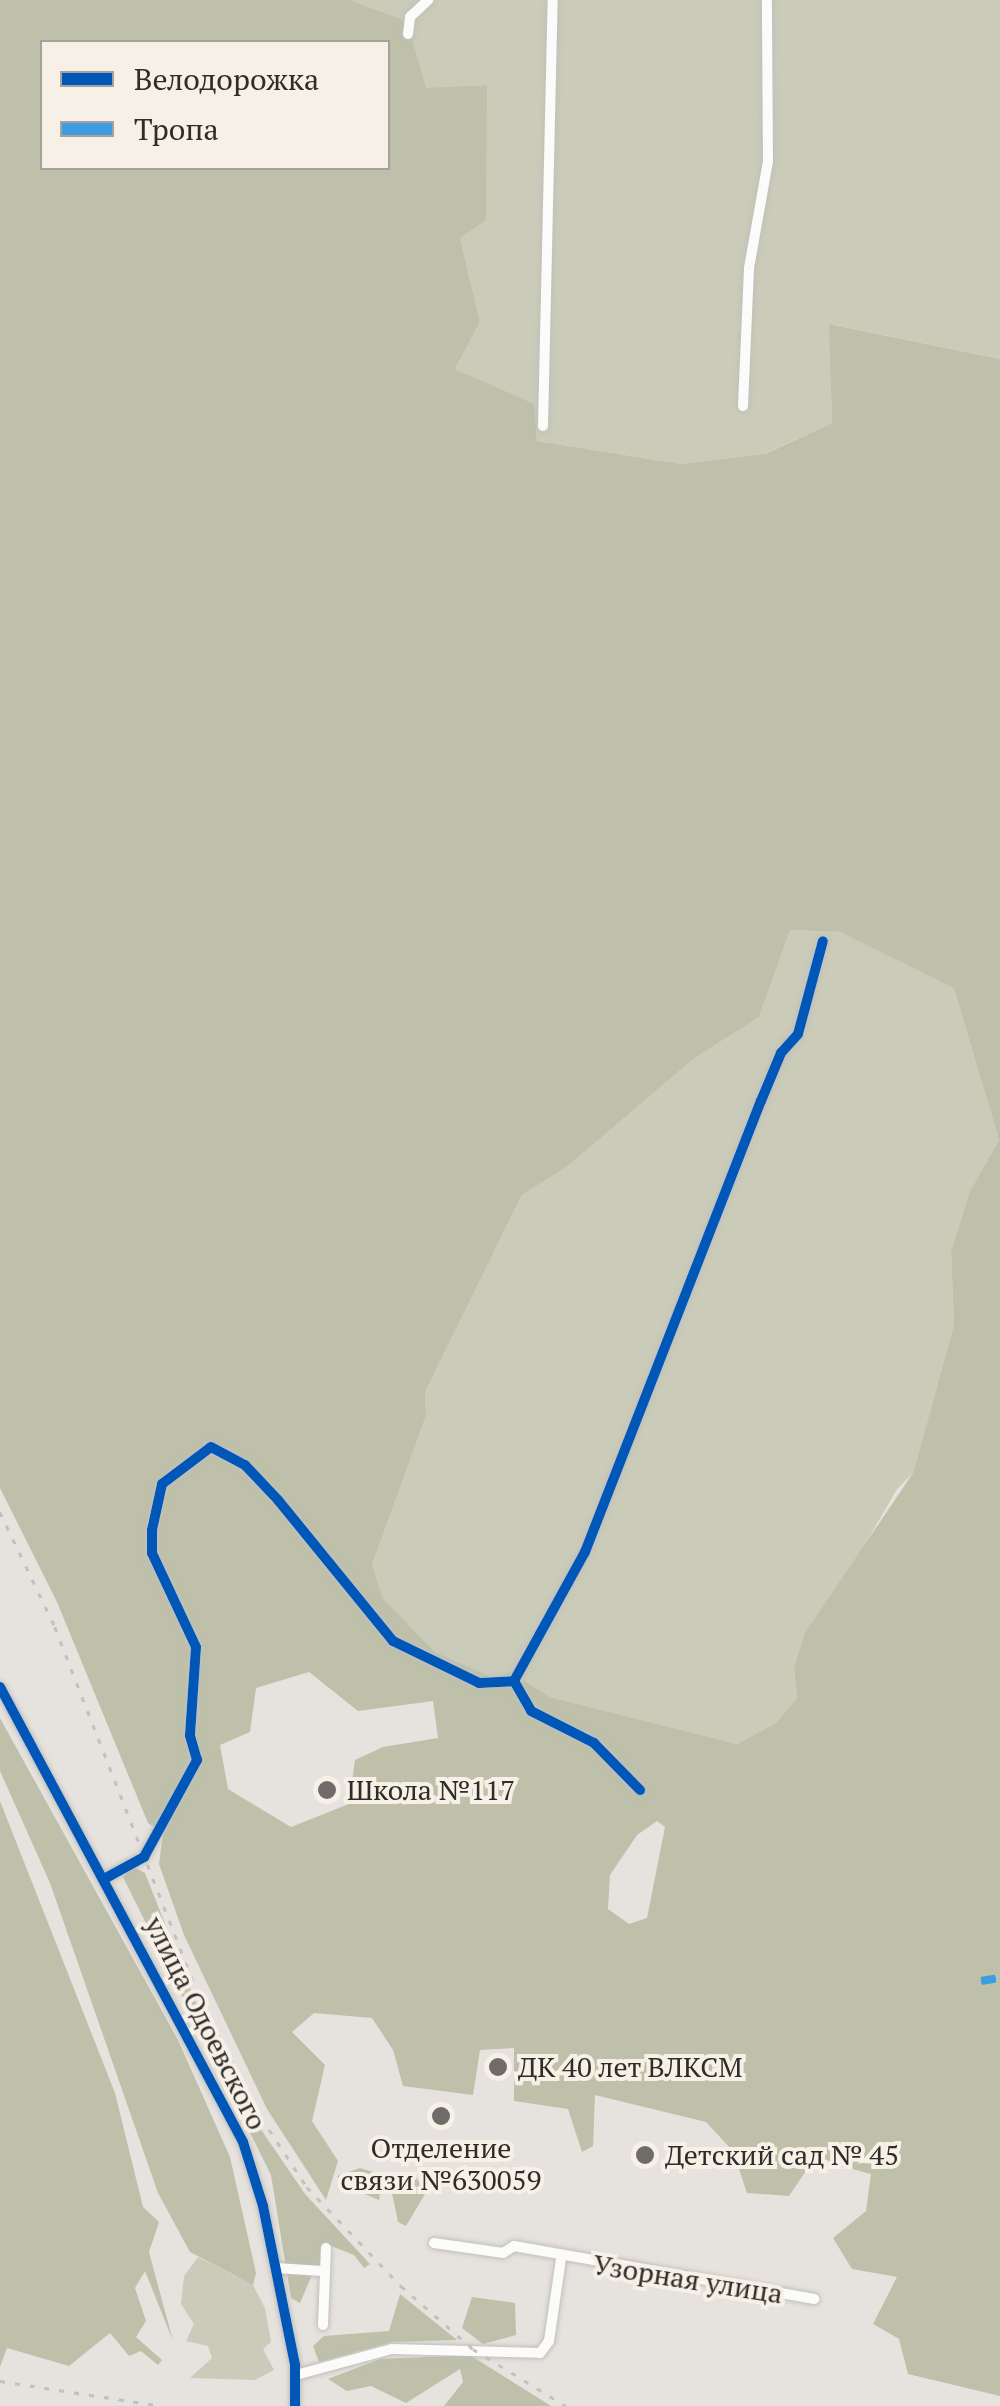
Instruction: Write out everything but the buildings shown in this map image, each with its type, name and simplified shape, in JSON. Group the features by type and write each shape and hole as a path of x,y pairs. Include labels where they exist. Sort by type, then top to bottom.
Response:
{"street":[{"path":"408,34 410,17 428,0"},
{"path":"543,426 554,0"},
{"path":"744,406 749,268 768,161 767,0"},
{"path":"514,1681 585,1552 761,1101 781,1053 798,1034 824,942"},
{"path":"104,1879 144,1858 197,1760 190,1735 196,1647 152,1553 152,1530 162,1484 211,1447 256,1476 393,1641 479,1683 514,1681"},
{"path":"514,1681 530,1711 594,1744 640,1790"},
{"name":"улица Одоевского","path":"0,1686 243,2142 276,2268 296,2375 295,2406"},
{"name":"Узорная улица","path":"434,2243 503,2253 514,2246 561,2259 814,2299"},
{"path":"324,2325 322,2271 326,2248"},
{"name":"Узорная улица","path":"296,2375 370,2351 437,2346 540,2353 549,2341 561,2259"},
{"path":"276,2268 322,2271"}],"green space":[{"path":"0,0 350,0 407,21 426,88 487,85 486,220 460,238 480,322 455,369 534,404 537,441 681,464 765,454 832,423 829,324 1000,359 1000,2396 908,2374 899,2339 873,2324 897,2277 852,2269 833,2238 866,2211 871,2174 814,2159 789,2196 747,2193 733,2151 706,2122 595,2095 593,2146 582,2152 568,2109 514,2101 514,2048 480,2050 473,2095 403,2086 393,2050 372,2018 314,2013 292,2032 325,2065 312,2121 338,2161 326,2200 267,2109 184,1935 159,1864 163,1833 148,1823 57,1602 0,1488","holes":["790,930 840,932 954,988 999,1140 970,1191 951,1251 954,1325 913,1473 805,1633 794,1668 797,1698 776,1723 737,1744 550,1697 509,1672 496,1679 435,1652 383,1598 372,1565 426,1416 425,1392 522,1195 568,1166 692,1060 759,1017","309,1672 358,1711 433,1701 438,1738 383,1747 355,1760 349,1804 291,1827 228,1789 220,1745 250,1732 256,1688","657,1821 665,1827 647,1918 629,1924 608,1909 610,1875 637,1835"]},
{"path":"350,0 1000,0 1000,359 830,324 832,423 764,454 681,464 537,441 533,404 455,369 480,322 460,238 487,85 425,89 407,21"},
{"path":"790,930 840,932 954,987 999,1140 970,1191 951,1251 954,1325 913,1473 897,1489 794,1668 797,1698 776,1723 737,1744 550,1697 509,1673 496,1679 435,1652 383,1598 372,1565 426,1416 425,1392 522,1195 568,1166 692,1060 759,1017"},
{"path":"0,1718 178,2040 230,2157 256,2273 253,2285 190,2252 158,2193 50,1883 0,1771"},
{"path":"0,1801 115,2093 143,2207 159,2222 149,2252 173,2341 145,2271 135,2288 146,2321 136,2337 162,2360 158,2365 141,2351 129,2356 110,2333 69,2366 7,2348 0,2367"},
{"path":"132,1866 145,1873 213,2046 243,2103 305,2194 370,2264 364,2268 354,2255 326,2244 322,2267 315,2268 300,2303 291,2298 271,2175 123,1877"},
{"path":"360,2168 383,2175 379,2200 343,2185 337,2176"},
{"path":"416,2176 425,2194 406,2226 398,2222 391,2188 395,2177"},
{"path":"198,2257 253,2285 265,2308 271,2342 263,2349 274,2370 255,2380 190,2378 212,2358 208,2346 186,2341 194,2324 181,2304 184,2276"},
{"path":"400,2294 457,2340 393,2342 319,2362 313,2346 324,2336 389,2331"},
{"path":"472,2297 515,2303 516,2335 483,2344 462,2328"},
{"path":"470,2355 551,2406 444,2406 463,2382 460,2369 406,2403 371,2386 347,2391 328,2379 380,2359"}],"railway":[{"path":"0,1512 55,1627 203,2007 261,2117 307,2187 401,2286 473,2349 566,2406"},
{"path":"0,2381 162,2406"}],"marked path":[{"path":"981,1981 1000,1978"}],"cycle path":[{"path":"514,1681 585,1552 761,1101 781,1053 798,1034 823,941"},
{"path":"104,1879 144,1857 197,1760 190,1735 196,1647 152,1553 152,1530 162,1484 211,1447 245,1465 278,1500 393,1641 479,1683 514,1681 531,1711 594,1743 640,1790"},
{"path":"0,1687 243,2142 263,2206 295,2365 295,2406"}],"place":[{"name":"Школа №117","path":"327,1790"},
{"name":"ДК 40 лет ВЛКСМ","path":"498,2067"},
{"name":"Отделение связи №630059","path":"441,2116"},
{"name":"Детский сад № 45","path":"645,2155"}]}
